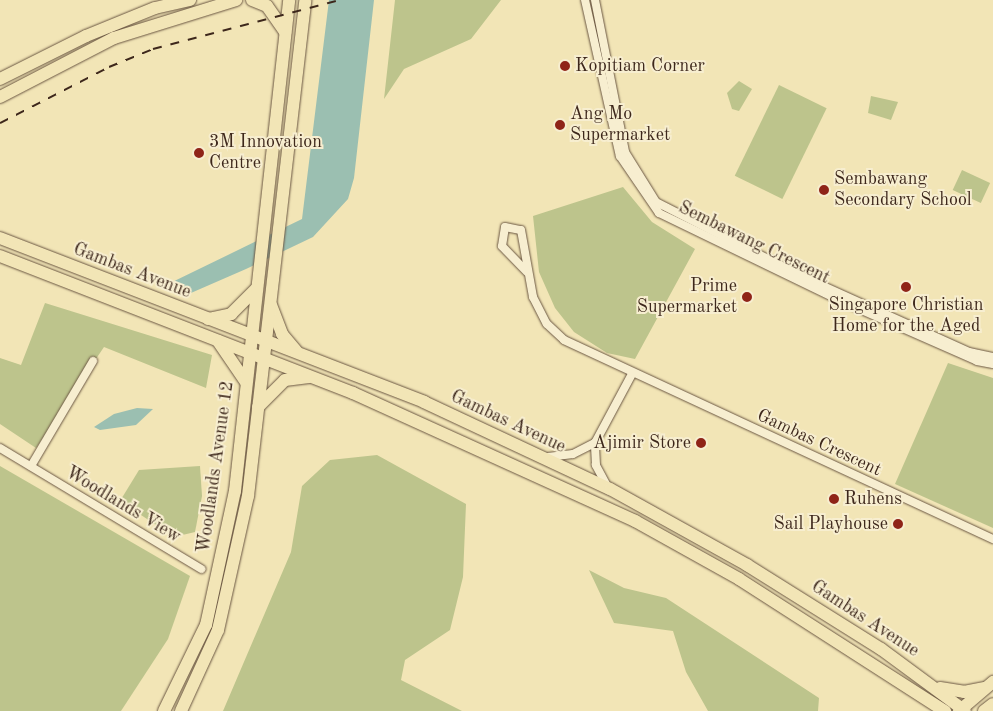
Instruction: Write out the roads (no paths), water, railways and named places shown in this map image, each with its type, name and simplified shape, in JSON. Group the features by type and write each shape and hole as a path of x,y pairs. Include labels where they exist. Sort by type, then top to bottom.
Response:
{"main road":[{"path":"0,79 86,36 155,8 190,0"},
{"path":"0,97 114,38 236,0"},
{"path":"252,0 267,6 285,32"},
{"name":"Woodlands Avenue 12","path":"164,711 206,625 220,568 235,491 289,0"},
{"name":"Woodlands Avenue 12","path":"181,711 218,630 234,571 248,496 305,0"},
{"name":"Gambas Avenue","path":"0,238 424,402 610,489 705,542 938,687 962,710"},
{"name":"Gambas Avenue","path":"0,256 418,420 654,530 698,554 945,711"},
{"path":"208,319 231,314 256,289"},
{"path":"270,303 282,334 301,356"},
{"path":"217,340 246,382"},
{"path":"257,407 285,380 312,377"},
{"path":"654,530 666,529 663,518"},
{"path":"698,554 694,544 705,542"},
{"path":"938,687 964,692 989,685"},
{"path":"962,710 989,685"},
{"path":"984,711 993,704"}],"street":[{"name":"Sembawang Crescent","path":"585,0 620,156 659,213 830,296 977,361 993,364"},
{"name":"Sembawang Crescent","path":"595,0 625,152 656,202 803,277 969,352 993,357"},
{"name":"Gambas Crescent","path":"527,272 502,246 505,227 521,230 527,272 537,308 558,336 632,374 993,539"},
{"path":"31,466 93,362"},
{"path":"610,489 596,464 595,443 632,374"},
{"path":"542,456 573,454 595,443"},
{"name":"Woodlands View","path":"0,448 201,569"}],"railway":[{"path":"0,123 109,67 153,49 340,0"}],"place":[{"name":"Kopitiam Corner","path":"565,66"},
{"name":"Ang Mo Supermarket","path":"560,125"},
{"name":"3M Innovation Centre","path":"199,153"},
{"name":"Sembawang Secondary School","path":"824,190"},
{"name":"Singapore Christian Home for the Aged","path":"906,287"},
{"name":"Prime Supermarket","path":"747,297"},
{"name":"Ajimir Store","path":"701,443"},
{"name":"Ruhens","path":"834,499"},
{"name":"Sail Playhouse","path":"898,524"}]}
